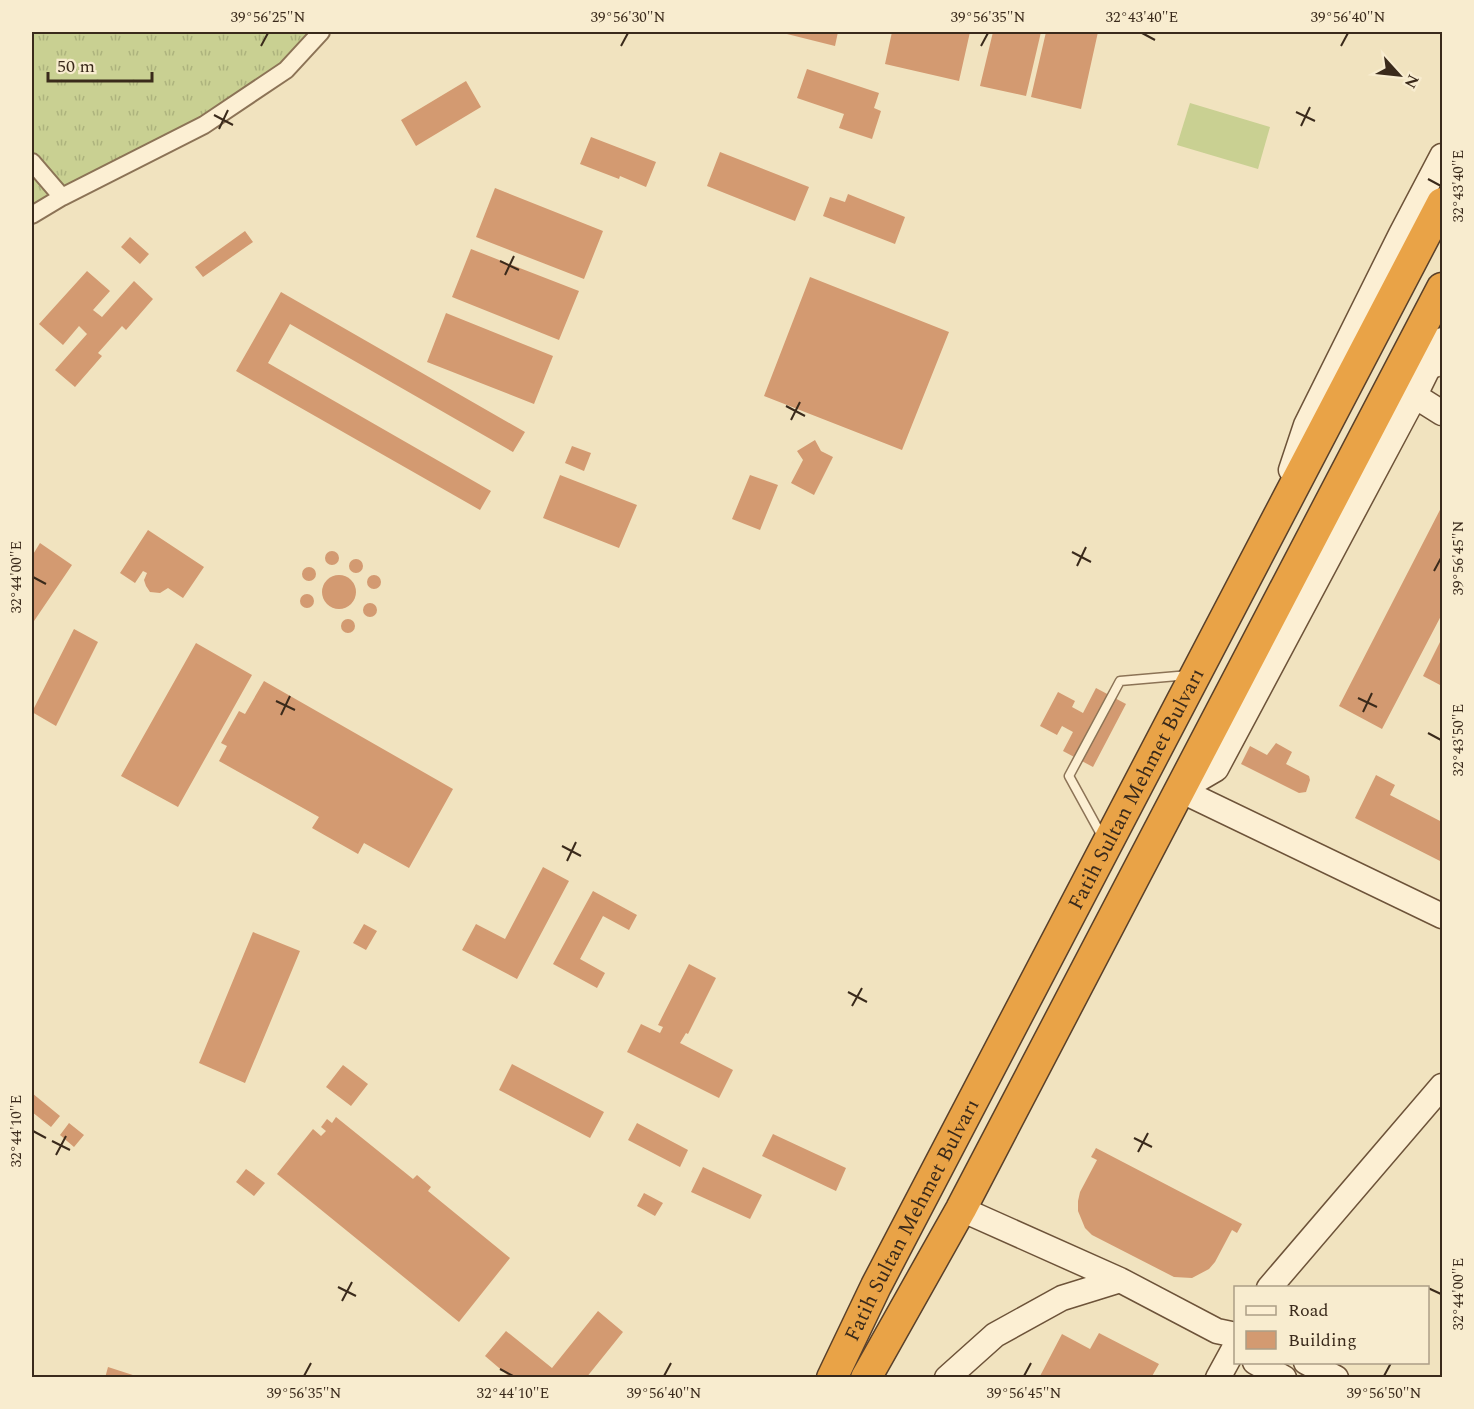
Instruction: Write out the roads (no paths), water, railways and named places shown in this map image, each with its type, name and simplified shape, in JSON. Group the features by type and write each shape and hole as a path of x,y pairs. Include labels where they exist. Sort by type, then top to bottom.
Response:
{"highway":[{"name":"Fatih Sultan Mehmet Bulvarı","path":"832,1377 876,1286 1443,203"},
{"name":"Fatih Sultan Mehmet Bulvarı","path":"866,1377 961,1209 1180,790 1422,375 1443,288"},
{"path":"810,1377 823,1351 876,1286"},
{"path":"888,1377 909,1302"}],"street":[{"path":"34,210 204,125 286,70 321,32"},
{"path":"1269,535 1306,425 1401,234 1443,156"},
{"path":"32,162 62,197"},
{"path":"1443,316 1422,375 1443,413"},
{"path":"1422,375 1443,340"},
{"path":"1180,790 1443,916"},
{"path":"1270,1286 1443,1086"},
{"path":"961,1209 1120,1280 1234,1344 1218,1377"},
{"path":"947,1377 995,1335 1062,1298 1120,1280"},
{"path":"1258,1364 1284,1377"},
{"path":"1310,1364 1336,1377"}],"lane":[{"path":"1107,845 1069,776 1120,681 1196,675"}]}
